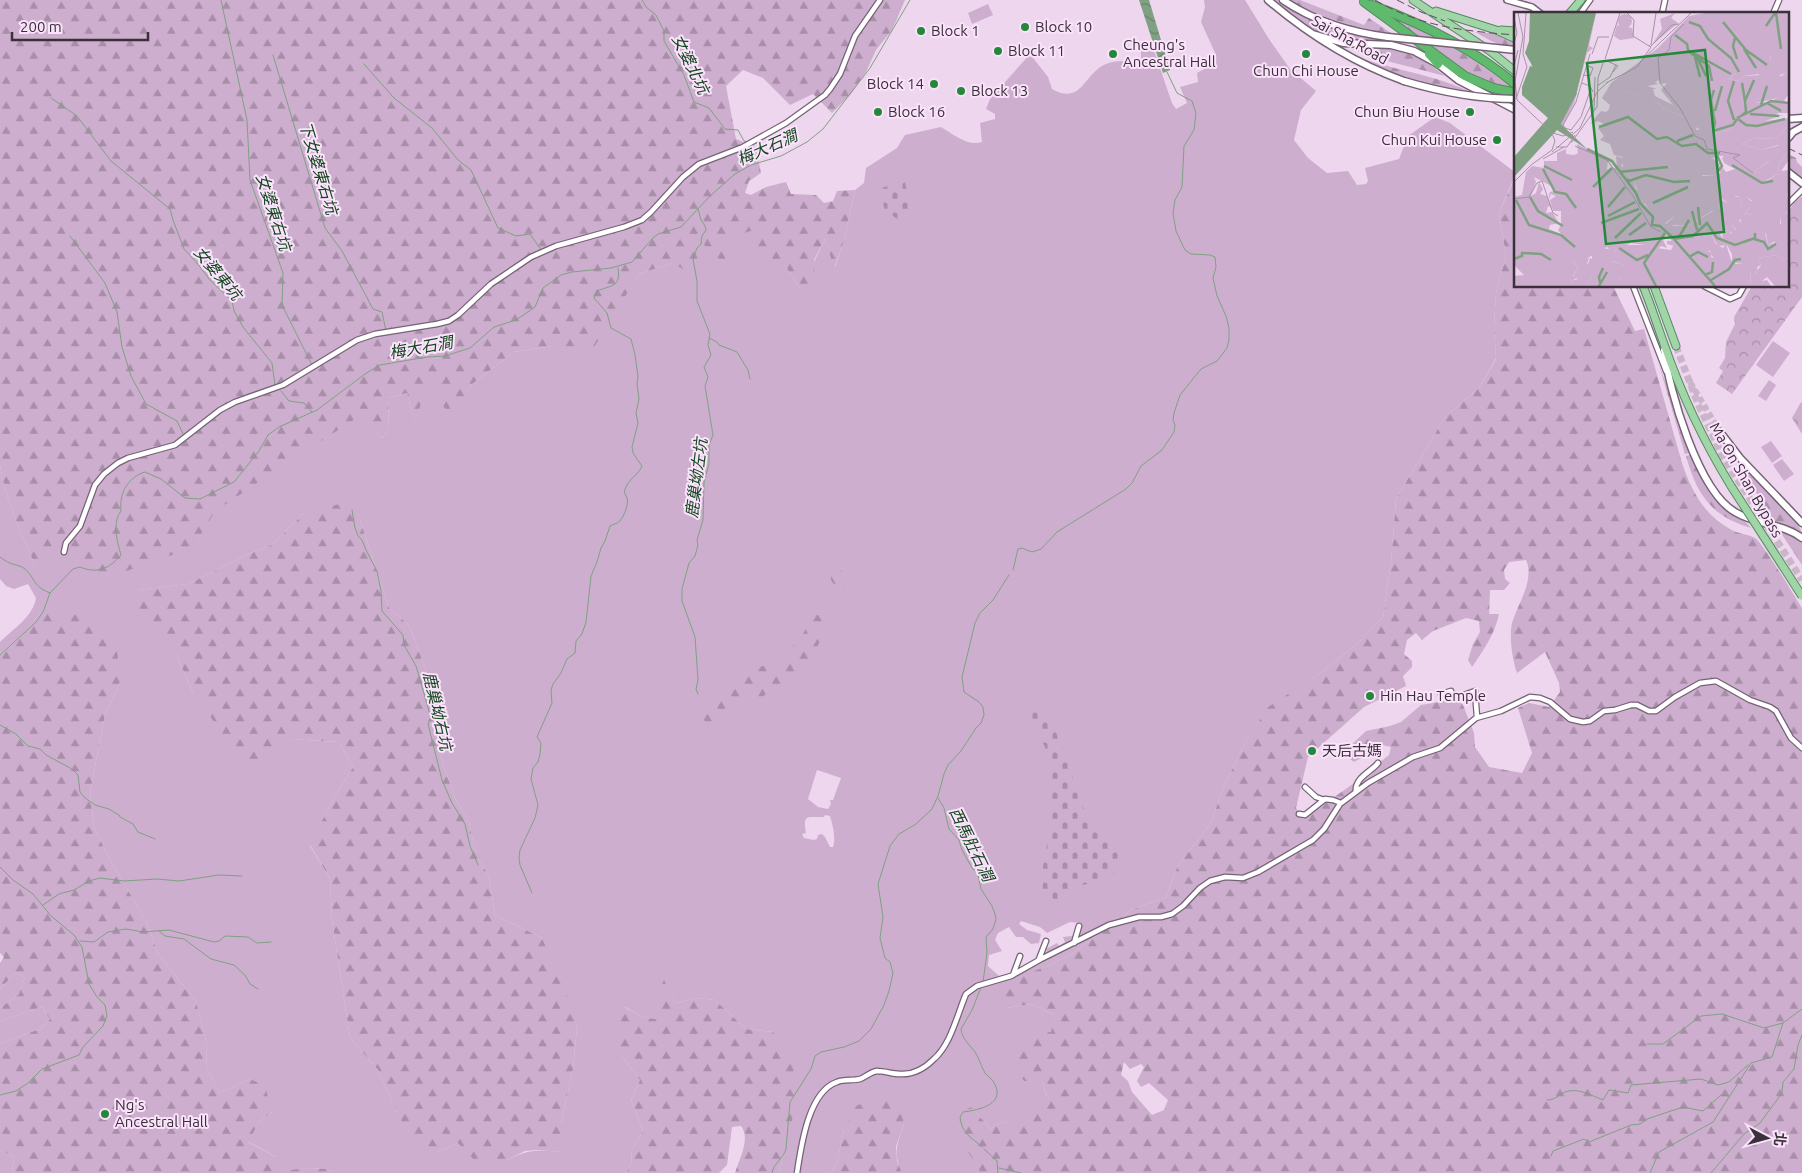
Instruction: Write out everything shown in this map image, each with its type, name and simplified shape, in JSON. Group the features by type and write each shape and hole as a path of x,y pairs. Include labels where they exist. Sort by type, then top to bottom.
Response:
{"highway":[{"path":"1362,1 1459,72 1498,89 1514,93"},
{"path":"1362,1 1440,34 1490,65 1514,83"},
{"path":"1422,45 1438,64"}],"main road":[{"name":"Sai Sha Road","path":"1268,0 1293,21 1352,59 1404,81 1451,93 1514,99"},
{"name":"Sai Sha Road","path":"1283,0 1299,10 1332,25 1364,34 1514,50"},
{"path":"1413,0 1490,51 1514,70"},
{"path":"1571,12 1581,0"},
{"path":"1425,7 1496,30 1514,38"},
{"path":"1496,30 1514,31"},
{"path":"1313,34 1343,43 1400,46 1420,54 1438,64 1458,80 1514,109"},
{"path":"1790,136 1800,128"},
{"path":"1790,174 1802,182"},
{"name":"Ma On Shan Bypass","path":"1644,288 1664,344 1704,438 1731,486 1802,596"},
{"path":"1655,288 1676,346"},
{"path":"1664,344 1668,377 1700,469 1717,496 1726,506 1737,513 1755,520 1781,526 1802,538"},
{"path":"1720,432 1740,458 1802,523"}],"street":[{"path":"64,552 66,543 80,526 95,485 104,474 118,463 128,458 176,445 223,408 283,385 357,340 380,333 449,321 491,284 530,257 556,246 642,220 686,174 699,164 743,147 786,123 830,88 840,74 855,36 880,0"},
{"path":"1507,0 1532,7 1538,12"},
{"path":"1581,12 1590,0"},
{"path":"1774,12 1779,0"},
{"path":"1790,202 1802,190"},
{"path":"1634,288 1668,377"},
{"path":"1708,288 1730,299 1739,296 1743,288"},
{"path":"797,1173 804,1131 817,1101 824,1091 836,1082 858,1080 875,1072 906,1074 916,1072 926,1066 944,1047 966,994 975,987 1013,975 1039,960 1119,922 1139,917 1161,917 1172,914 1212,880 1225,877 1243,878 1258,872 1313,840 1324,829 1341,803 1356,792 1412,757 1440,748 1477,718 1504,709 1526,698 1534,697 1550,702 1570,719 1583,722 1590,721 1604,711 1630,705 1637,705 1649,711 1656,711 1675,697 1700,684 1713,681 1723,684 1750,700 1770,707 1776,712 1791,738 1802,748"},
{"path":"1441,694 1452,691 1452,694 1461,696 1475,691 1477,718"},
{"path":"1356,792 1360,779 1378,762"},
{"path":"1305,787 1316,797 1324,800"},
{"path":"1299,814 1305,815 1324,800 1330,799 1341,803"},
{"path":"1074,943 1079,926"},
{"path":"1039,960 1046,941"},
{"path":"1013,975 1020,956"}],"green space":[{"path":"0,0 905,0 892,30 876,50 866,72 851,94 832,113 813,94 790,105 763,78 743,70 726,86 736,139 756,147 761,173 749,181 745,193 751,195 766,187 786,182 791,194 816,195 824,203 833,201 837,191 855,190 843,244 834,268 825,239 814,260 815,286 801,289 785,266 763,264 754,230 732,237 728,267 703,244 691,274 673,263 639,274 594,347 552,346 514,352 471,385 450,417 428,381 415,423 407,393 388,398 389,430 382,438 361,415 215,511 194,547 104,579 62,540 51,561 35,565 10,504 0,466"},
{"path":"1204,0 1245,0 1290,69 1316,91 1301,110 1294,140 1308,158 1327,173 1348,171 1357,185 1366,184 1368,181 1365,168 1399,159 1408,136 1435,117 1450,123 1514,171 1514,178 1499,213 1506,255 1496,293 1494,327 1496,358 1479,388 1445,417 1396,499 1391,562 1383,617 1358,643 1322,672 1268,708 1244,745 1223,788 1211,823 1178,865 1166,897 1131,910 1073,953 1047,966 1007,1008 1031,1004 1055,1015 1042,1082 1047,1096 1029,1128 1001,1122 991,1129 971,1107 981,1173 902,1173 899,1166 897,1148 904,1124 844,1130 837,1162 831,1173 780,1173 783,1153 773,1032 746,1029 715,1000 697,998 676,1003 663,979 657,1012 668,1022 642,1017 625,1007 621,1055 640,1080 631,1100 643,1131 632,1150 631,1164 626,1173 330,1173 329,1169 305,1168 285,1172 278,1158 247,1141 259,1122 272,1112 250,1079 220,1093 207,1069 206,1041 196,1001 158,954 147,923 107,854 94,827 90,793 105,715 120,682 40,613 29,628 0,654 0,642 27,617 36,598 28,584 14,589 6,586 0,579 0,466 10,504 35,565 62,540 194,547 214,511 361,414 382,438 389,430 388,398 407,393 415,422 428,380 450,416 471,385 514,352 552,346 628,291 639,274 673,263 703,244 754,230 785,266 801,289 825,239 835,267 843,244 855,190 864,183 866,168 897,148 905,135 941,127 971,143 982,142 980,123 995,119 995,114 986,109 990,99 1030,54 1048,77 1052,89 1070,94 1082,86 1099,68 1118,61 1141,60 1141,49 1147,45 1152,45 1172,103 1176,109 1187,103 1180,87 1198,82 1197,73 1213,64 1216,55 1201,22 1205,7","holes":["305,512 360,520 389,608 409,625 433,689 442,761 455,798 469,822 476,855 489,876 495,915 542,938 577,1027 573,1069 561,1123 561,1152 533,1151 507,1160 458,1143 438,1152 397,1113 378,1070 350,1038 332,920 330,879 310,846 331,803 353,767 339,742 289,739 193,693 176,654 138,590 188,584 273,544","817,770 841,778 833,800 830,800 831,804 828,809 818,807 808,799","825,815 830,816 834,836 833,847 830,847 822,834 818,835 817,839 814,840 804,838 802,834 806,833 806,819 824,817","1021,921 1040,927 1047,933 1070,922 1080,923 1079,932 1072,936 1063,937 1065,942 1059,946 1057,943 1046,949 1047,953 1009,974 999,976 988,966 989,955 1002,951 995,940 998,933 1009,927 1016,937 1023,937 1031,944 1039,943 1041,934 1027,930 1019,924"]},
{"path":"1273,0 1278,0 1308,18 1336,29 1400,42 1404,45 1339,40 1299,21"},
{"path":"1289,0 1300,0 1364,25 1369,18 1391,33 1339,21"},
{"path":"988,4 993,15 972,24 968,13"},
{"path":"1399,20 1415,27 1445,43 1502,80 1514,89 1514,105 1482,88 1497,93 1497,86 1465,73 1398,22"},
{"path":"1475,32 1514,36 1514,50"},
{"path":"1378,47 1406,52 1429,64 1445,76 1387,61 1352,49 1380,50"},
{"path":"1349,54 1460,87 1475,94 1411,78"},
{"path":"1790,155 1796,158 1802,167 1802,179 1791,173"},
{"path":"1514,179 1514,288 1614,288 1635,331 1644,329 1682,463 1694,492 1713,517 1733,531 1755,538 1759,542 1802,608 1802,1173 981,1173 961,1140 958,1113 971,1107 991,1129 1001,1122 1029,1127 1047,1095 1042,1082 1024,1081 1015,1067 1015,1056 1031,1034 1051,1032 1055,1015 1031,1004 1007,1008 1001,1004 1006,987 1029,973 1073,953 1131,910 1166,897 1178,865 1211,823 1223,788 1244,745 1268,707 1322,672 1358,643 1383,617 1391,562 1396,499 1445,417 1479,388 1496,359 1494,327 1496,293 1506,255 1499,213","holes":["1526,560 1528,567 1525,592 1511,628 1515,667 1517,673 1545,652 1559,683 1560,692 1549,707 1529,703 1518,708 1532,753 1522,773 1489,767 1475,747 1474,733 1463,705 1457,699 1421,705 1401,722 1366,731 1347,749 1346,756 1354,762 1363,757 1373,743 1391,747 1389,755 1360,779 1303,819 1296,808 1308,757 1364,707 1406,686 1403,676 1412,667 1412,661 1404,654 1407,640 1416,633 1422,640 1433,631 1466,618 1479,621 1480,632 1473,644 1468,660 1472,667 1492,635 1499,614 1489,614 1490,590 1504,590 1510,583 1505,579 1504,570 1509,562","1124,1062 1130,1069 1141,1064 1144,1067 1137,1081 1141,1087 1149,1083 1168,1100 1164,1110 1152,1115 1132,1092 1128,1081 1121,1075"]},
{"path":"905,182 910,207 898,220 884,208 881,188"},
{"path":"1802,196 1802,297 1732,394 1716,383 1723,371 1719,368 1725,358 1726,342 1735,324 1734,317 1751,288 1790,288 1790,209"},
{"path":"1773,341 1790,353 1773,377 1756,365"},
{"path":"1659,365 1692,452 1685,454"},
{"path":"1769,380 1776,385 1766,401 1758,396"},
{"path":"1802,403 1802,434 1792,418"},
{"path":"1771,441 1782,456 1772,463 1761,447"},
{"path":"1733,453 1752,477 1796,522 1802,535 1787,525 1773,521"},
{"path":"1692,454 1701,478 1714,499 1751,528 1726,517 1708,502 1701,493 1690,470 1686,456"},
{"path":"1782,459 1794,474 1784,481 1773,465"},
{"path":"340,504 360,520 389,608 409,625 433,689 442,761 455,798 469,822 476,855 489,876 495,915 542,938 568,998 577,1027 573,1069 561,1123 570,1136 561,1152 525,1151 507,1160 477,1163 458,1143 438,1152 417,1149 397,1113 378,1070 350,1038 332,920 330,879 310,845 331,803 353,767 339,742 289,739 273,761 241,759 193,693 176,654 138,615 137,590 188,584 273,544 305,512"},
{"path":"1779,530 1793,535 1802,542 1802,565"},
{"path":"837,570 841,570 846,576 846,586 840,596 838,594 841,588 841,577 836,588 831,580 831,576"},
{"path":"67,610 82,618 117,649 120,682 105,715 90,793 94,827 107,854 147,923 158,954 196,1001 206,1041 207,1069 220,1093 250,1079 265,1086 272,1112 259,1122 248,1142 278,1158 285,1171 305,1168 329,1169 330,1173 12,1173 14,1157 0,1150 0,1044 42,1028 50,1019 42,1007 0,1021 0,1008 19,994 25,977 15,973 0,989 0,963 4,957 0,953 0,654 29,628 40,613"},
{"path":"829,614 827,625 814,654 801,673 760,698 743,700 734,711 708,723 700,718 709,702 730,691 732,673 767,665 779,668 791,656 794,643 801,640 804,632 816,615"},
{"path":"1038,703 1053,726 1089,818 1097,828 1125,853 1119,869 1105,880 1069,888 1059,902 1043,892 1042,872 1052,803 1052,762 1027,710"},
{"path":"15,973 25,977 19,994 0,1008 0,989"},
{"path":"663,978 676,1003 697,998 715,1000 746,1029 773,1032 793,1056 795,1109 783,1153 780,1173 735,1173 745,1143 744,1131 741,1126 732,1127 727,1165 719,1173 626,1173 631,1164 632,1150 643,1131 631,1100 640,1080 621,1055 615,1017 624,1007 642,1017 667,1021 656,1013"},
{"path":"42,1007 50,1019 42,1028 0,1044 0,1021"},
{"path":"881,1095 900,1107 904,1124 896,1146 897,1161 902,1173 831,1173 837,1162 844,1130 856,1106"},
{"path":"0,1150 14,1157 12,1173 0,1173"}],"water":[{"path":"1139,0 1149,0 1170,70 1163,73"}],"waterway":[{"name":"女婆東右坑","path":"221,0 247,120 250,180 283,273 282,305 312,365"},
{"name":"女婆北坑","path":"642,0 646,7 656,15 664,31 664,41 684,75 694,102 709,108 725,129 738,130 744,141 748,142"},
{"name":"梅大石澗","path":"0,655 36,622 43,612 50,593 73,569 80,567 92,570 102,569 112,564 121,555 116,527 121,511 123,492 129,482 139,474 145,472 161,479 185,498 200,499 234,482 259,451 268,435 279,427 317,410 380,365 445,356 470,348 494,327 516,320 535,307 543,288 561,275 611,268 632,262 658,234 681,227 710,196 735,174 751,165 781,156 807,142 823,129 870,68 910,0"},
{"name":"下女婆東右坑","path":"273,55 325,228 342,251 373,309 382,312 386,331"},
{"path":"364,64 394,98 432,128 458,160 471,170 498,228 516,236 530,234 541,250"},
{"path":"1013,570 1018,549 1022,548 1032,552 1041,549 1057,532 1126,489 1132,483 1141,466 1162,450 1174,432 1174,413 1180,395 1201,369 1217,361 1227,348 1229,328 1217,296 1213,278 1216,267 1215,257 1191,254 1185,250 1176,231 1173,213 1175,200 1182,187 1184,146 1194,130 1196,113 1192,101 1177,93 1167,72"},
{"name":"女婆東坑","path":"51,98 77,116 111,161 170,209 184,249 210,280 232,301 234,311 243,327 272,363 275,385"},
{"name":"鹿巢坳左坑","path":"698,209 706,230 693,259 697,281 697,301 710,334 708,345 711,355 704,367 708,377 705,386 713,435 709,445 709,464 704,482 703,520 697,540 698,545 695,556 689,563 682,589 682,601 695,637 698,680 696,689 698,694"},
{"path":"70,236 105,283 117,312 122,347 131,376 146,404 177,421 184,436"},
{"path":"532,893 519,858 520,850 535,818 538,805 531,779 533,768 538,762 540,754 541,743 537,737 552,703 551,690 553,684 561,673 567,659 575,653 576,641 582,634 586,622 591,576 601,548 610,526 619,522 623,516 627,503 625,489 642,466 633,453 632,447 638,423 636,413 639,399 638,376 631,339 611,328 607,313 594,298 597,291 617,282 618,268"},
{"path":"709,338 719,345 737,352 748,370 750,379"},
{"path":"281,391 289,401 304,403 312,412"},
{"name":"鹿巢坳右坑","path":"352,510 358,536 362,540 377,571 382,611 403,635 404,645 416,666 431,718 428,724 442,780 452,803 465,824 470,846 478,865"},
{"path":"0,557 9,563 22,567 39,587 50,593"},
{"path":"772,1173 786,1149 790,1102 811,1069 815,1056 821,1052 844,1047 859,1041 871,1029 884,1005 893,973 890,962 885,958 880,938 883,917 878,884 890,846 899,834 916,824 932,809 948,765 961,751 981,723 984,715 983,707 964,692 962,677 975,623 980,613 993,600 1009,575"},
{"path":"0,725 16,734 28,746 40,749 46,755 72,769 78,775 80,792 85,798 95,805 109,809 133,824 138,832 155,839"},
{"name":"西馬肚石澗","path":"938,798 944,808 949,829 959,840 972,868 978,874 981,889 995,914 996,919 993,929 986,937 987,953 983,982"},
{"path":"0,867 13,880 33,894 51,916 74,935 82,947 89,984 97,997 105,1005 107,1016 103,1026 83,1047 79,1055 42,1069 28,1083 16,1091 0,1095"},
{"path":"43,905 59,894 74,890 89,881 100,878 124,881 157,879 179,881 219,875 242,876"},
{"path":"80,941 94,942 108,932 126,929 143,932 169,930 214,942 219,941 225,936 248,937 257,943 271,942"},
{"path":"159,931 165,936 184,939 211,959 234,965 245,975 250,984 258,989"},
{"name":"西馬肚石澗","path":"982,985 972,1010 961,1029 964,1039 976,1054 985,1073 993,1081 997,1089 997,1095 990,1104 977,1110 963,1112 960,1117 965,1132 982,1147"},
{"path":"1650,1173 1659,1152 1713,1122 1751,1063 1772,1057 1783,1023 1802,1009"},
{"path":"1647,1044 1663,1044 1701,1016 1722,1014 1764,1028 1783,1023"},
{"path":"1711,1173 1744,1134 1760,1123 1782,1093 1783,1082 1794,1069 1798,1045 1802,1035"},
{"path":"1547,1100 1570,1091 1585,1093 1603,1100 1609,1090 1628,1093 1631,1085 1701,1079 1718,1085 1729,1082 1748,1065"},
{"path":"1551,1156 1553,1151 1584,1139 1589,1142 1683,1107 1703,1111 1721,1095 1729,1096"},
{"name":"西馬肚石澗","path":"984,1149 997,1161 998,1173"},
{"path":"999,1168 1021,1173"}],"tunnel":[{"path":"1676,346 1698,404 1723,457 1802,580"},
{"path":"1690,382 1720,432"}],"railway":[{"path":"1375,0 1392,9 1426,22 1478,32 1514,35"},
{"path":"1397,0 1445,21"},
{"path":"1790,149 1802,155"}],"place":[{"name":"Block 10","path":"1025,27"},
{"name":"Block 1","path":"921,31"},
{"name":"Block 11","path":"998,51"},
{"name":"Cheung's Ancestral Hall","path":"1113,54"},
{"name":"Chun Chi House","path":"1306,54"},
{"name":"Block 14","path":"934,84"},
{"name":"Block 13","path":"961,91"},
{"name":"Block 16","path":"878,112"},
{"name":"Chun Biu House","path":"1470,112"},
{"name":"Chun Kui House","path":"1497,140"},
{"name":"Hin Hau Temple","path":"1370,696"},
{"name":"天后古媽","path":"1312,751"},
{"name":"Ng's Ancestral Hall","path":"105,1114"}]}
